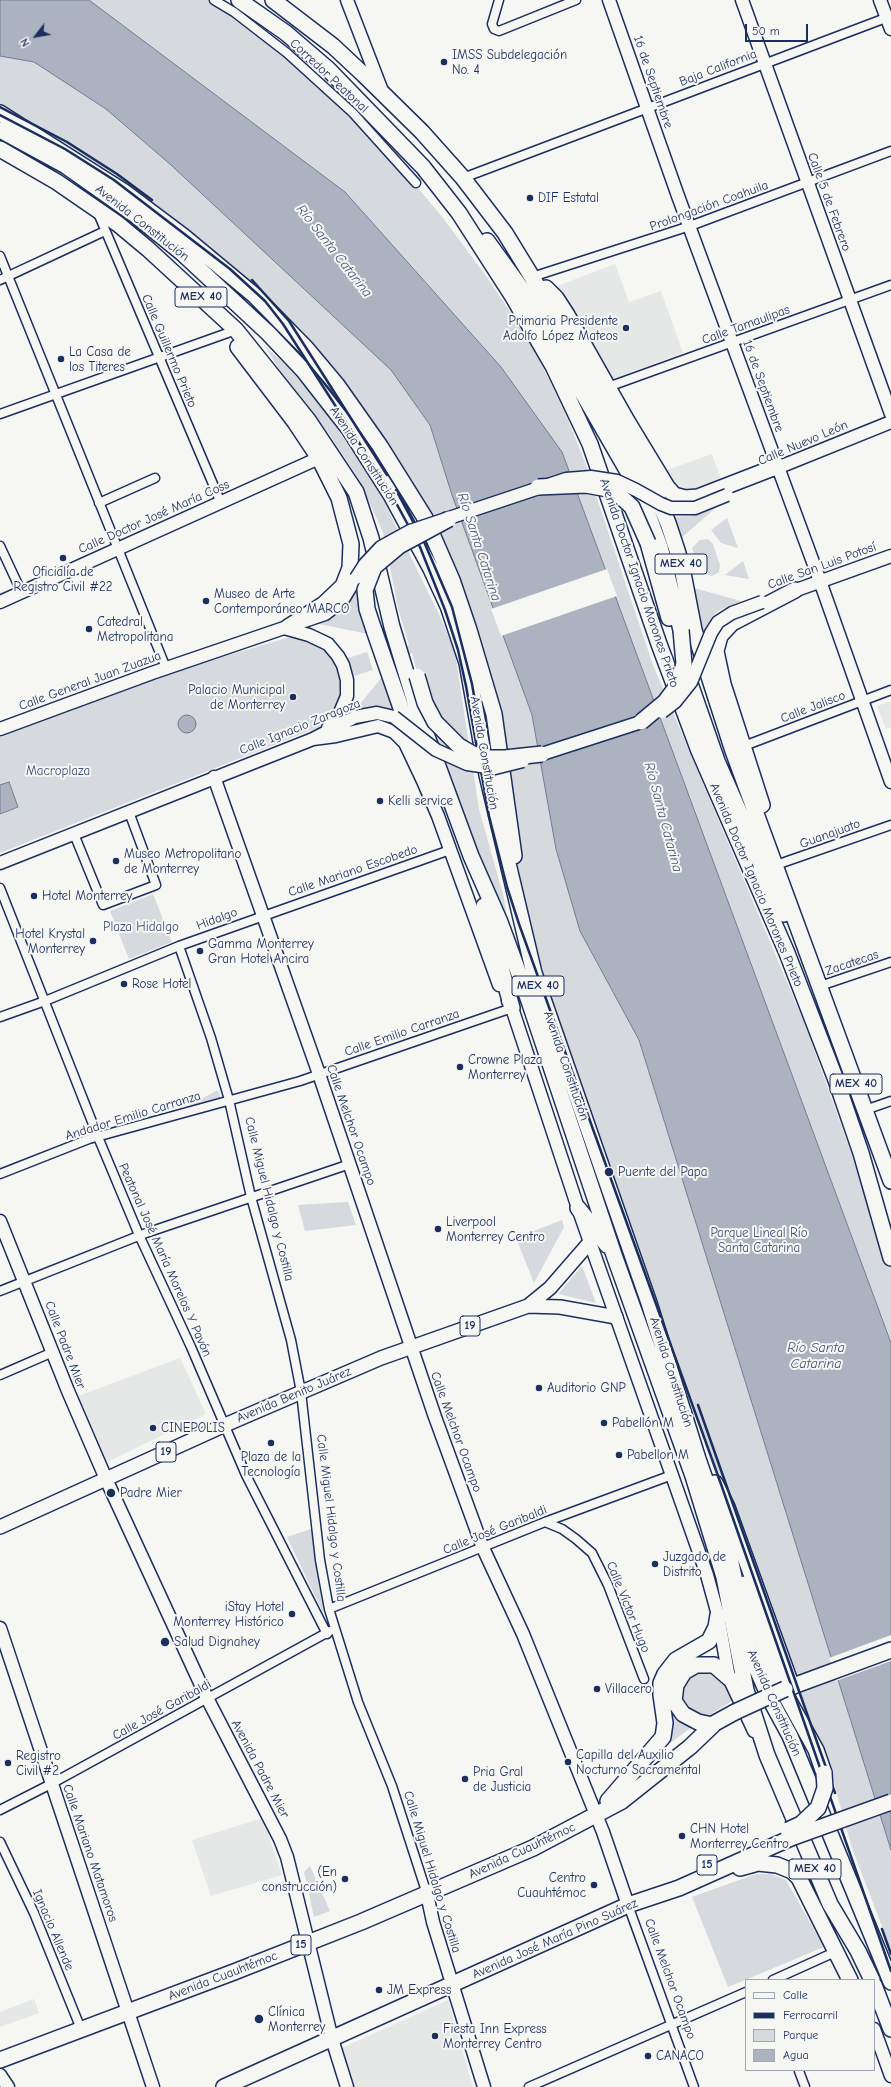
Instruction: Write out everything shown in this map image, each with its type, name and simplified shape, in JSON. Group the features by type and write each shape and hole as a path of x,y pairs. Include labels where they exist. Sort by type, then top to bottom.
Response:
{"highway":[{"name":"Avenida Doctor Ignacio Morones Prieto","path":"239,0 310,52 349,89 423,167 459,213 521,310 553,366 581,424 608,495 651,622 699,751 787,953 836,1080 861,1153 891,1258"},
{"name":"Avenida Doctor Ignacio Morones Prieto","path":"273,0 333,46 382,91 463,178 505,233 533,279 659,500 682,568 700,648 733,752 776,865 891,1181"},
{"path":"0,113 98,174 145,208 220,266 280,319 337,385 413,497 425,518 452,580 483,674 494,714 513,853 534,973"},
{"name":"Avenida Constitución","path":"0,130 66,166 134,214 182,253 232,299 303,370 349,429 369,459 418,542 448,606 471,682 487,775 499,832 534,973 649,1303 698,1459 726,1539 748,1643 756,1667 771,1702 790,1736 891,1982"},
{"name":"Avenida Constitución","path":"0,149 57,182 96,208 148,249 207,302 308,420 356,492 371,538 392,627 403,665 471,856 500,922 529,1001 614,1255 669,1408 724,1577 746,1690 767,1755 830,1904 858,1951 872,1979"},
{"path":"459,213 495,250 526,296 631,477 644,503 660,547 681,630 684,664 677,686 665,702 641,722"},
{"path":"533,279 548,289 556,298 667,487 674,495 685,498 698,497 778,466"},
{"path":"232,332 319,458 339,498 346,518 351,544 350,568 342,586 335,595 319,607 286,627"},
{"path":"538,487 586,485 608,489 618,494 632,507 648,543 679,652 708,738 786,918 820,986"},
{"path":"356,492 375,525 380,538 397,610 425,703 434,722 458,746 473,754 490,758 542,754"},
{"path":"450,519 399,546 374,567 367,581 365,595 367,609 401,708 419,749 471,856 512,1008"},
{"path":"764,834 763,807 718,666 716,651 718,642 724,631 732,623 795,590"},
{"name":"MEX 40","path":"861,1153 891,1221"},
{"path":"578,1208 614,1255"},
{"path":"649,1303 669,1408"},
{"path":"698,1459 717,1486 727,1507 793,1681 891,1640"},
{"path":"726,1539 740,1568 774,1672 816,1750 824,1773 825,1788 818,1808 790,1834"},
{"path":"608,1801 662,1736 665,1723 661,1683 665,1674 676,1660 709,1641 716,1627 718,1615"},
{"name":"Avenida Cuauhtémoc","path":"596,1814 608,1801 681,1742 793,1681 891,1650"},
{"path":"713,1725 698,1722 683,1714 674,1700 676,1685 684,1672 696,1665 714,1665 729,1678"},
{"name":"Avenida Cuauhtémoc","path":"0,2060 307,1942 427,1894 534,1848 608,1809 627,1796 690,1747 713,1725"},
{"name":"Avenida José María Pino Suárez","path":"224,2087 628,1905 679,1888 790,1834 891,1802"},
{"name":"15","path":"628,1905 662,1886 724,1857 790,1834"},
{"path":"679,1888 700,1885 744,1866 758,1863 784,1866 799,1878 849,1979"},
{"path":"830,1904 857,1979"},
{"path":"875,1988 891,2029"}],"main road":[{"name":"Avenida Benito Juárez","path":"0,1527 301,1392 412,1346 528,1306 550,1288 590,1242"},
{"name":"Avenida Benito Juárez","path":"528,1306 560,1307 616,1317"}],"street":[{"name":"Corredor Peatonal","path":"214,0 234,12 287,53 353,113 416,183"},
{"path":"347,0 382,91"},
{"path":"498,0 492,20 494,29 502,31 576,0"},
{"name":"16 de Septiembre","path":"609,0 732,343 820,581 891,782"},
{"name":"Calle 5 de Febrero","path":"742,0 891,414"},
{"path":"880,0 889,16 891,29"},
{"name":"Baja California","path":"463,178 889,16"},
{"name":"Prolongación Coahuila","path":"533,279 690,226 891,151"},
{"name":"Calle Guillermo Prieto","path":"96,208 158,358 221,503"},
{"path":"0,280 105,231"},
{"path":"0,256 166,668"},
{"name":"Calle Tamaulipas","path":"608,387 891,285"},
{"path":"0,414 232,332"},
{"name":"Calle Nuevo León","path":"727,495 778,466 891,422"},
{"name":"Calle Doctor José María Coss","path":"0,602 21,591 319,458"},
{"name":"Calle General Juan Zuazua","path":"0,729 166,668 325,614 342,601 369,560 381,547 410,531 450,519 538,487 579,477 604,478 626,485 661,504 682,509 707,504 727,495"},
{"path":"99,503 155,478"},
{"path":"0,546 21,591"},
{"name":"Calle San Luis Potosí","path":"762,602 891,556"},
{"name":"Calle Ignacio Zaragoza","path":"0,863 318,736 363,715 377,713 394,717 436,750 467,764 495,768 641,722 664,711 684,692 697,670 711,633 718,622 732,613 762,602"},
{"path":"286,627 309,635 328,644 338,656 345,670 348,687 345,703 339,715 318,736"},
{"name":"Calle Jalisco","path":"744,746 891,690"},
{"path":"318,736 336,736 370,727 387,728 394,732 410,751 424,781 499,984 512,1008 578,1208 707,1575 718,1615 729,1678 737,1698 767,1755"},
{"name":"Calle Melchor Ocampo","path":"214,777 319,1074 435,1417 483,1548 523,1634 596,1814 628,1905 673,2023 694,2087"},
{"path":"74,834 103,905 156,885 129,812"},
{"name":"Guanajuato","path":"776,865 891,824"},
{"name":"Calle Mariano Escobedo","path":"263,915 450,850"},
{"name":"Peatonal José María Morelos Y Pavón","path":"0,888 98,1137 139,1235 246,1475 326,1634"},
{"name":"Hidalgo","path":"179,946 263,915"},
{"path":"0,1017 45,1001 179,946"},
{"name":"Calle Miguel Hidalgo y Costilla","path":"179,946 211,1038 230,1100 252,1197 287,1320 301,1392 320,1560 334,1629 358,1702 392,1786 427,1894 433,1922 484,2087"},
{"name":"Zacatecas","path":"820,986 891,962"},
{"name":"Calle Emilio Carranza","path":"230,1100 319,1074 512,1008"},
{"name":"Andador Emilio Carranza","path":"0,1174 98,1137 230,1100"},
{"path":"866,1110 891,1101"},
{"path":"0,1292 139,1235 350,1164"},
{"name":"Calle Padre Mier","path":"0,1221 106,1479"},
{"path":"0,1375 53,1352"},
{"name":"Calle José Garibaldi","path":"329,1609 545,1522 672,1475"},
{"name":"Avenida Padre Mier","path":"106,1479 207,1698 280,1839 287,1857 332,2039 347,2087"},
{"name":"Calle Víctor Hugo","path":"545,1522 562,1529 592,1553 608,1585 644,1679"},
{"name":"Calle Mariano Matamoros","path":"0,1628 2,1642 153,2087"},
{"name":"Calle José Garibaldi","path":"0,1810 51,1784 334,1629"},
{"name":"Ignacio Allende","path":"0,1842 36,1919 81,2029"},
{"path":"775,1979 835,1952"},
{"path":"529,2087 745,1992"},
{"path":"875,2032 891,2076"},
{"path":"799,2071 805,2087"},
{"path":"0,2075 8,2087"}],"shaded area":[{"name":"Primaria Presidente Adolfo López Mateos","path":"615,264 629,302 661,291 683,353 612,379 555,287"},
{"path":"712,454 722,482 681,495 659,473"},
{"path":"891,701 891,727 886,729 877,706"},
{"path":"180,1358 206,1414 107,1462 78,1396"},
{"path":"263,1818 282,1875 211,1896 192,1840"},
{"path":"34,1999 39,2013 0,2027 0,2012"},
{"path":"448,2000 473,2087 355,2087 342,2048"}],"green space":[{"name":"Parque Lineal Río Santa Catarina","path":"0,0 207,0 232,15 288,56 348,109 398,164 443,218 489,280 533,347 566,415 583,457 653,665 806,1027 891,1265 891,1950 852,1848 835,1787 831,1765 818,1741 759,1588 532,946 487,756 483,681 426,536 410,509 351,422 308,367 204,257 0,113"},
{"path":"264,345 290,369 316,399 376,485 443,623 455,653 479,809 504,898 510,939 470,843 433,733 412,653 390,665 380,662 390,648 396,653 409,645 398,608 383,532 358,478 329,434 281,372"},
{"path":"719,505 680,539 672,517 691,516"},
{"path":"727,518 738,548 721,543 711,530"},
{"path":"708,539 713,544 720,565 719,572 712,576 700,573 692,548 700,540"},
{"path":"743,561 749,579 725,575"},
{"path":"359,579 359,606 368,634 314,623"},
{"path":"690,587 741,601 718,611 711,618 701,638"},
{"name":"Macroplaza","path":"290,637 306,639 320,646 331,657 338,671 341,687 338,702 331,716 319,727 0,853 0,737 37,720 96,699 219,658"},
{"path":"367,652 373,670 354,676 348,658"},
{"path":"382,677 394,712 351,715"},
{"name":"Plaza Hidalgo","path":"153,894 172,942 129,959 110,911"},
{"path":"218,1090 221,1099 180,1110"},
{"path":"348,1202 356,1225 305,1231 298,1205"},
{"path":"562,1220 564,1227 534,1283 516,1238"},
{"path":"582,1266 596,1303 558,1294"},
{"path":"311,1529 324,1615 287,1537"},
{"path":"702,1670 714,1673 723,1679 732,1701 708,1716 699,1717 679,1702 685,1678"},
{"path":"668,1708 679,1721 692,1727 662,1749"},
{"path":"310,1866 330,1911 314,1917 304,1872"},
{"path":"756,1874 771,1874 786,1880 824,1947 728,1987 692,1897"}],"water":[{"name":"Río Santa Catarina","path":"0,0 89,0 345,192 501,367 562,452 891,1343 891,1850 639,1040 580,931 556,849 532,715 452,495 430,425 391,370 171,165 106,109 34,62 0,56"},
{"path":"187,715 193,718 196,724 193,730 187,733 181,730 178,724 181,718"},
{"path":"9,782 18,807 0,814 0,785"}],"pier":[{"path":"607,569 617,596 501,636 491,609"},
{"path":"891,1635 891,1661 836,1681 829,1658"}],"railway":[{"path":"0,107 67,142 117,174 152,200"},
{"path":"0,115 65,149 114,180 230,269 265,301 283,324 388,488 420,547 445,610 458,650 466,686 489,816 507,887 519,924 722,1487 891,1971"},
{"path":"252,280 289,321 387,475"},
{"path":"396,490 425,544 452,607 472,684 478,719"},
{"path":"698,1405 835,1793"},
{"path":"882,1929 891,1954"}],"place":[{"name":"IMSS Subdelegación No. 4","path":"444,62"},
{"name":"DIF Estatal","path":"530,198"},
{"name":"Primaria Presidente Adolfo López Mateos","path":"626,328"},
{"name":"La Casa de los Titeres","path":"61,359"},
{"name":"Oficialía de Registro Civil #22","path":"63,558"},
{"name":"Museo de Arte Contemporáneo MARCO","path":"206,601"},
{"name":"Catedral Metropolitana","path":"89,629"},
{"name":"Palacio Municipal de Monterrey","path":"293,697"},
{"name":"Kelli service","path":"380,801"},
{"name":"Museo Metropolitano de Monterrey","path":"116,861"},
{"name":"Hotel Monterrey","path":"34,896"},
{"name":"Hotel Krystal Monterrey","path":"93,941"},
{"name":"Gamma Monterrey Gran Hotel Ancira","path":"200,951"},
{"name":"Rose Hotel","path":"124,984"},
{"name":"Crowne Plaza Monterrey","path":"460,1067"},
{"name":"Puente del Papa","path":"609,1172"},
{"name":"Liverpool Monterrey Centro","path":"438,1229"},
{"name":"Auditorio GNP","path":"539,1388"},
{"name":"Pabellón M","path":"604,1423"},
{"name":"CINEPOLIS","path":"153,1428"},
{"name":"Plaza de la Tecnología","path":"271,1443"},
{"name":"Pabellon M","path":"619,1455"},
{"name":"Padre Mier","path":"111,1493"},
{"name":"Juzgado de Distrito","path":"655,1564"},
{"name":"iStay Hotel Monterrey Histórico","path":"292,1614"},
{"name":"Salud Dignahey","path":"165,1642"},
{"name":"Villacero","path":"597,1689"},
{"name":"Capilla del Auxilio Nocturno Sacramental","path":"568,1762"},
{"name":"Registro Civil #2","path":"8,1763"},
{"name":"Pria Gral de Justicia","path":"465,1779"},
{"name":"CHN Hotel Monterrey Centro","path":"682,1836"},
{"name":"(En construcción)","path":"345,1879"},
{"name":"Centro Cuauhtémoc","path":"594,1885"},
{"name":"JM Express","path":"379,1990"},
{"name":"Clínica Monterrey","path":"259,2019"},
{"name":"Fiesta Inn Express Monterrey Centro","path":"435,2036"},
{"name":"CANACO","path":"648,2056"}]}
